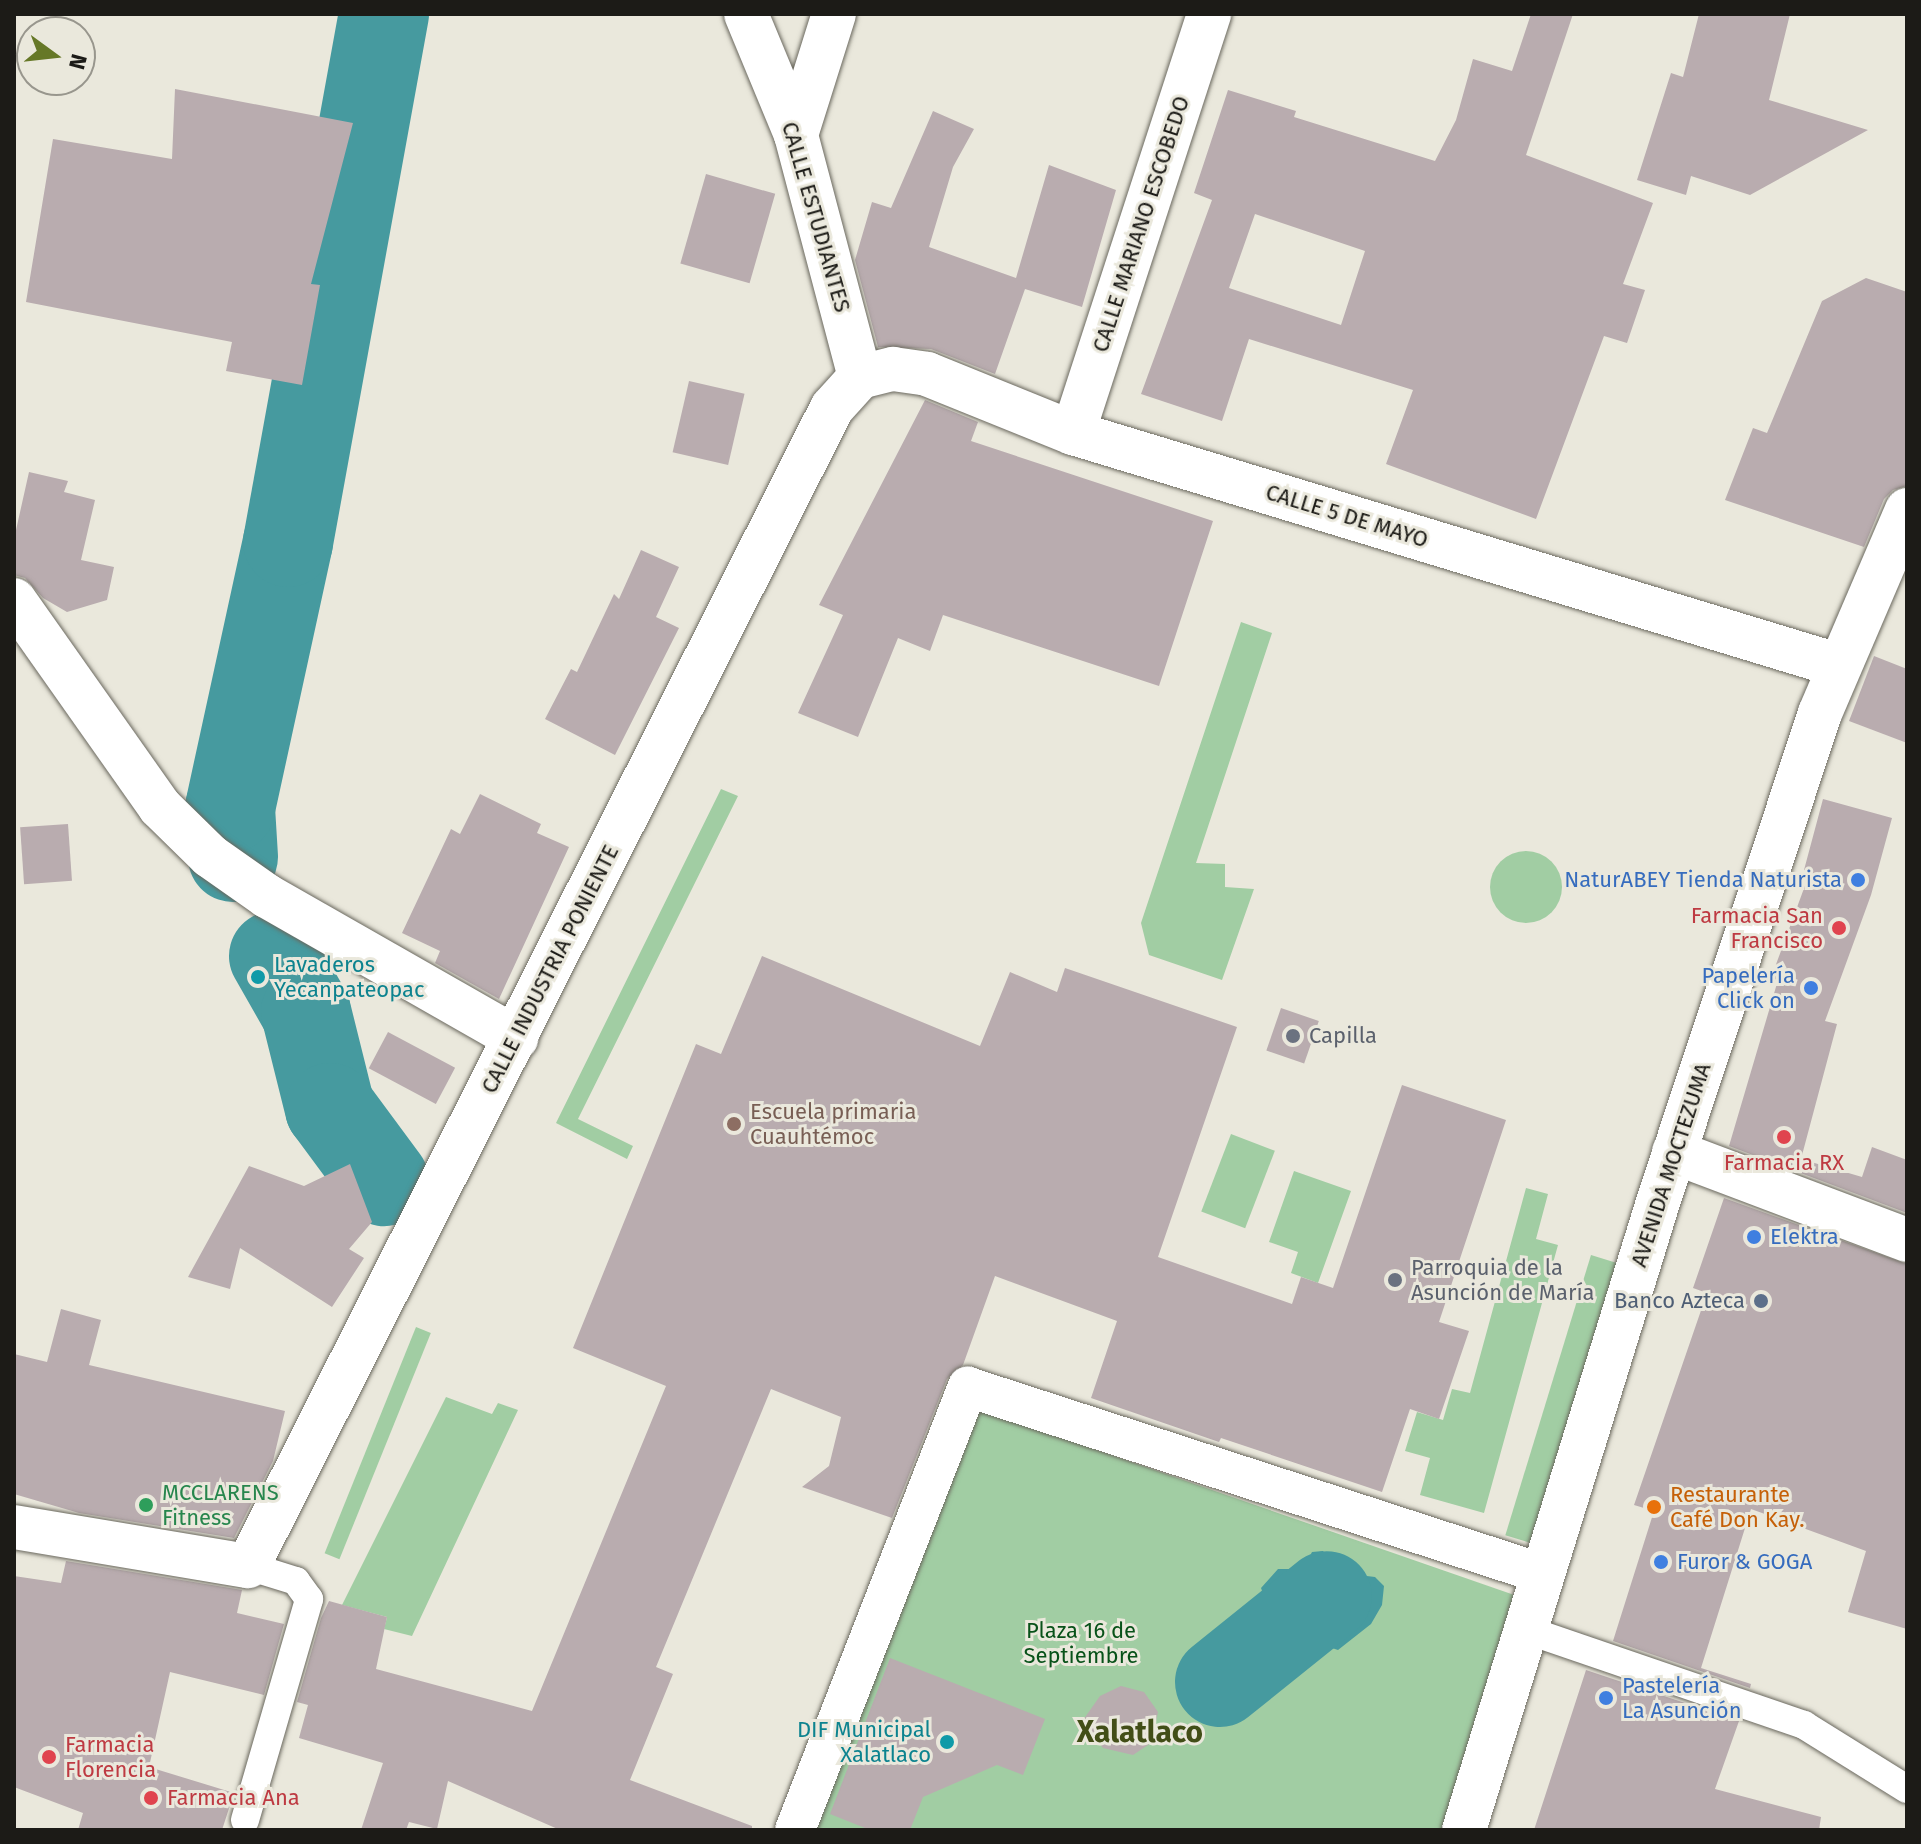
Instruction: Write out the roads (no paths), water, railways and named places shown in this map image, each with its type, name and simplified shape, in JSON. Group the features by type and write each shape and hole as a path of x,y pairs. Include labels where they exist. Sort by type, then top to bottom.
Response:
{"street":[{"name":"CALLE ESTUDIANTES","path":"746,14 796,135 860,377"},
{"path":"796,135 834,14"},
{"name":"CALLE MARIANO ESCOBEDO","path":"1073,433 1209,14"},
{"name":"CALLE 5 DE MAYO","path":"860,377 893,369 927,374 1073,433 1837,665"},
{"name":"CALLE INDUSTRIA PONIENTE","path":"248,1566 832,408 860,377"},
{"name":"AVENIDA MOCTEZUMA","path":"1464,1830 1540,1573 1674,1152 1837,665 1907,510"},
{"path":"14,600 160,807 210,856 267,896 516,1038"},
{"path":"1674,1152 1907,1240"},
{"path":"795,1830 968,1387 1540,1573"},
{"path":"14,1527 248,1566"}],"lane":[{"path":"245,1820 307,1607 304,1587 296,1581 248,1566"},
{"path":"1524,1629 1804,1725 1907,1789"}],"water":[{"path":"1323,1551 1342,1573 1375,1577 1384,1586 1382,1605 1371,1624 1338,1650 1314,1642 1310,1630 1334,1607 1319,1585 1274,1623 1261,1588 1278,1569 1303,1569 1312,1552"}],"waterway":[{"path":"233,857 230,808 288,542 384,14"},
{"path":"274,956 306,1012 330,1108 384,1181"},
{"path":"1220,1682 1327,1596"}],"place":[{"name":"NaturABEY Tienda Naturista","path":"1858,880"},
{"name":"Farmacia San Francisco","path":"1839,928"},
{"name":"Lavaderos Yecanpateopac","path":"258,977"},
{"name":"Papelería Click on","path":"1811,988"},
{"name":"Capilla","path":"1293,1036"},
{"name":"Escuela primaria Cuauhtémoc","path":"734,1124"},
{"name":"Farmacia RX","path":"1784,1137"},
{"name":"Elektra","path":"1754,1237"},
{"name":"Parroquia de la Asunción de María","path":"1395,1280"},
{"name":"Banco Azteca","path":"1761,1301"},
{"name":"MCCLARENS Fitness","path":"146,1505"},
{"name":"Restaurante Café Don Kay.","path":"1654,1507"},
{"name":"Furor & GOGA","path":"1661,1562"},
{"name":"Pastelería La Asunción","path":"1606,1698"},
{"name":"DIF Municipal Xalatlaco","path":"947,1742"},
{"name":"Farmacia Florencia","path":"49,1757"},
{"name":"Farmacia Ana","path":"151,1798"}],"district":[{"name":"Xalatlaco","path":"1140,1732"}],"park label":[{"name":"Plaza 16 de Septiembre","path":"1081,1642"}]}
